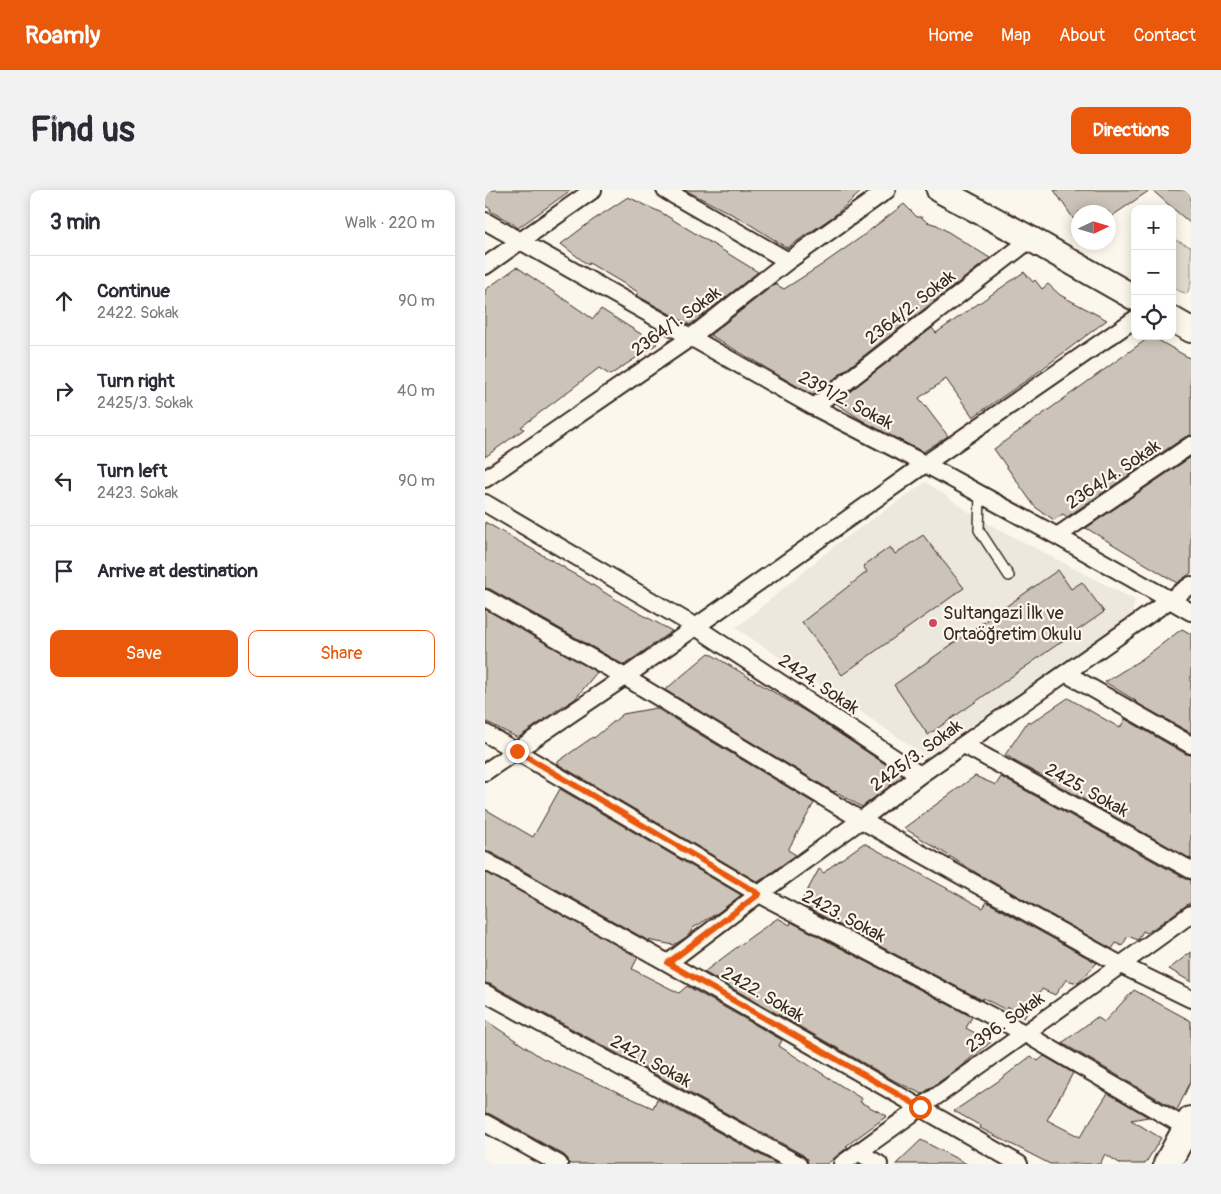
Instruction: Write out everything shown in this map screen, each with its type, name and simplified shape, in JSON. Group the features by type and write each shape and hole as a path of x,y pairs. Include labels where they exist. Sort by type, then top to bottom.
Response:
{"main road":[{"path":"1167,1164 1189,1124"}],"street":[{"path":"485,266 593,190"},
{"path":"665,190 788,261"},
{"name":"2364/1. Sokak","path":"485,479 690,338 788,261 887,190"},
{"path":"939,190 1131,296"},
{"name":"2391/2. Sokak","path":"485,221 814,407 925,464 1191,612"},
{"name":"2364/2. Sokak","path":"814,407 1031,239"},
{"path":"485,772 625,677 925,464 1131,322"},
{"path":"1176,322 1191,330"},
{"name":"2364/4. Sokak","path":"1057,536 1191,445"},
{"name":"2424. Sokak","path":"485,503 696,627 920,776"},
{"name":"2425/3. Sokak","path":"668,963 920,776 1191,585"},
{"path":"485,598 625,677 861,820 1121,965 1191,999"},
{"path":"1067,674 1191,745"},
{"name":"2423. Sokak","path":"485,733 759,894 1024,1032 1189,1124"},
{"name":"2425. Sokak","path":"964,745 1191,870"},
{"name":"2422. Sokak","path":"485,861 668,963 1019,1164"},
{"name":"2396. Sokak","path":"842,1164 1191,914"},
{"name":"2421. Sokak","path":"485,993 798,1164"},
{"path":"485,1123 559,1164"},
{"path":"858,1152 879,1164"}],"lane":[{"path":"980,494 979,530 1009,576"}],"shaded area":[{"path":"1176,240 1191,247 1191,283 1187,294 1176,290"},
{"name":"Sultangazi İlk ve Ortaöğretim Okulu","path":"926,482 979,519 1135,600 1131,618 926,756 736,628 838,543"}],"building":[{"path":"485,190 571,190 518,228 485,206"},
{"path":"685,190 863,190 834,216 787,248 743,220"},
{"path":"1054,190 1150,190 1116,213 1116,205 1071,205 1071,215"},
{"path":"1152,190 1191,190 1191,224 1176,211 1176,205 1169,205"},
{"path":"628,197 662,213 758,272 690,325 636,295 638,292 589,263 588,265 561,244"},
{"path":"904,204 917,217 937,225 990,258 817,392 812,395 710,335 775,284 784,289 860,238"},
{"path":"517,267 593,319 601,309 657,344 610,375 599,368 521,427 524,429 485,457 485,290"},
{"path":"1024,272 1033,282 1035,280 1042,289 1048,284 1060,295 1107,320 1030,378 973,417 946,379 919,398 948,436 923,452 868,424 835,403 932,328 936,333"},
{"path":"1145,340 1158,340 1191,359 1191,435 1185,437 1067,517 1063,514 1054,520 1035,507 994,449"},
{"path":"1191,457 1191,573 1177,583 1086,528"},
{"path":"485,522 672,631 624,665 490,589 485,588"},
{"path":"923,535 964,588 842,675 802,622 867,572 863,566 890,547 895,554"},
{"path":"1058,570 1071,589 1082,582 1104,612 928,735 894,685"},
{"path":"485,609 597,672 575,699 518,738 485,721"},
{"path":"1182,629 1191,634 1191,733 1135,702 1105,682 1142,659"},
{"path":"709,653 813,716 903,776 862,807 665,690"},
{"path":"1068,698 1120,728 1125,719 1186,754 1191,755 1191,859 1005,755 1028,721 1031,723"},
{"path":"656,708 814,803 788,850 796,855 758,882 556,763 594,738 623,714"},
{"path":"975,776 996,785 1001,777 1186,879 1191,880 1191,902 1147,933 1143,931 1138,940 1128,936 1122,946 1116,943 1112,949 980,875 904,828"},
{"path":"560,789 741,895 719,912 693,928 688,936 674,945 647,940 490,852 485,851 485,809 533,837"},
{"path":"864,843 983,908 987,902 1097,963 1078,983 1066,980 1055,995 1042,989 1024,1018 1008,1007 1006,1010 983,998 982,1000 800,904 819,869 824,873"},
{"path":"485,872 638,957 632,969 679,993 687,986 782,1040 779,1046 862,1099 860,1102 887,1116 846,1146 848,1147 827,1164 808,1164 807,1159 803,1155 485,983"},
{"path":"778,918 790,925 791,922 972,1017 966,1028 991,1042 922,1094 895,1081 704,972"},
{"path":"1191,952 1191,982 1169,969"},
{"path":"1134,990 1191,1021 1191,1081 1177,1110 1062,1043 1097,1017 1104,1022"},
{"path":"485,1020 542,1058 653,1108 657,1099 777,1164 569,1164 568,1159 564,1155 485,1113"},
{"path":"1031,1056 1038,1061 1044,1056 1073,1073 1047,1120 1080,1137 1108,1093 1148,1117 1131,1120 1161,1138 1145,1164 1121,1164 1105,1154 1100,1164 1050,1164 980,1128 981,1126 954,1111"},
{"path":"921,1140 938,1149 967,1164 896,1164"}],"place":[{"name":"Sultangazi İlk ve Ortaöğretim Okulu","path":"933,623"}],"route":[{"path":"517,751 759,894 668,963 920,1107"}]}
